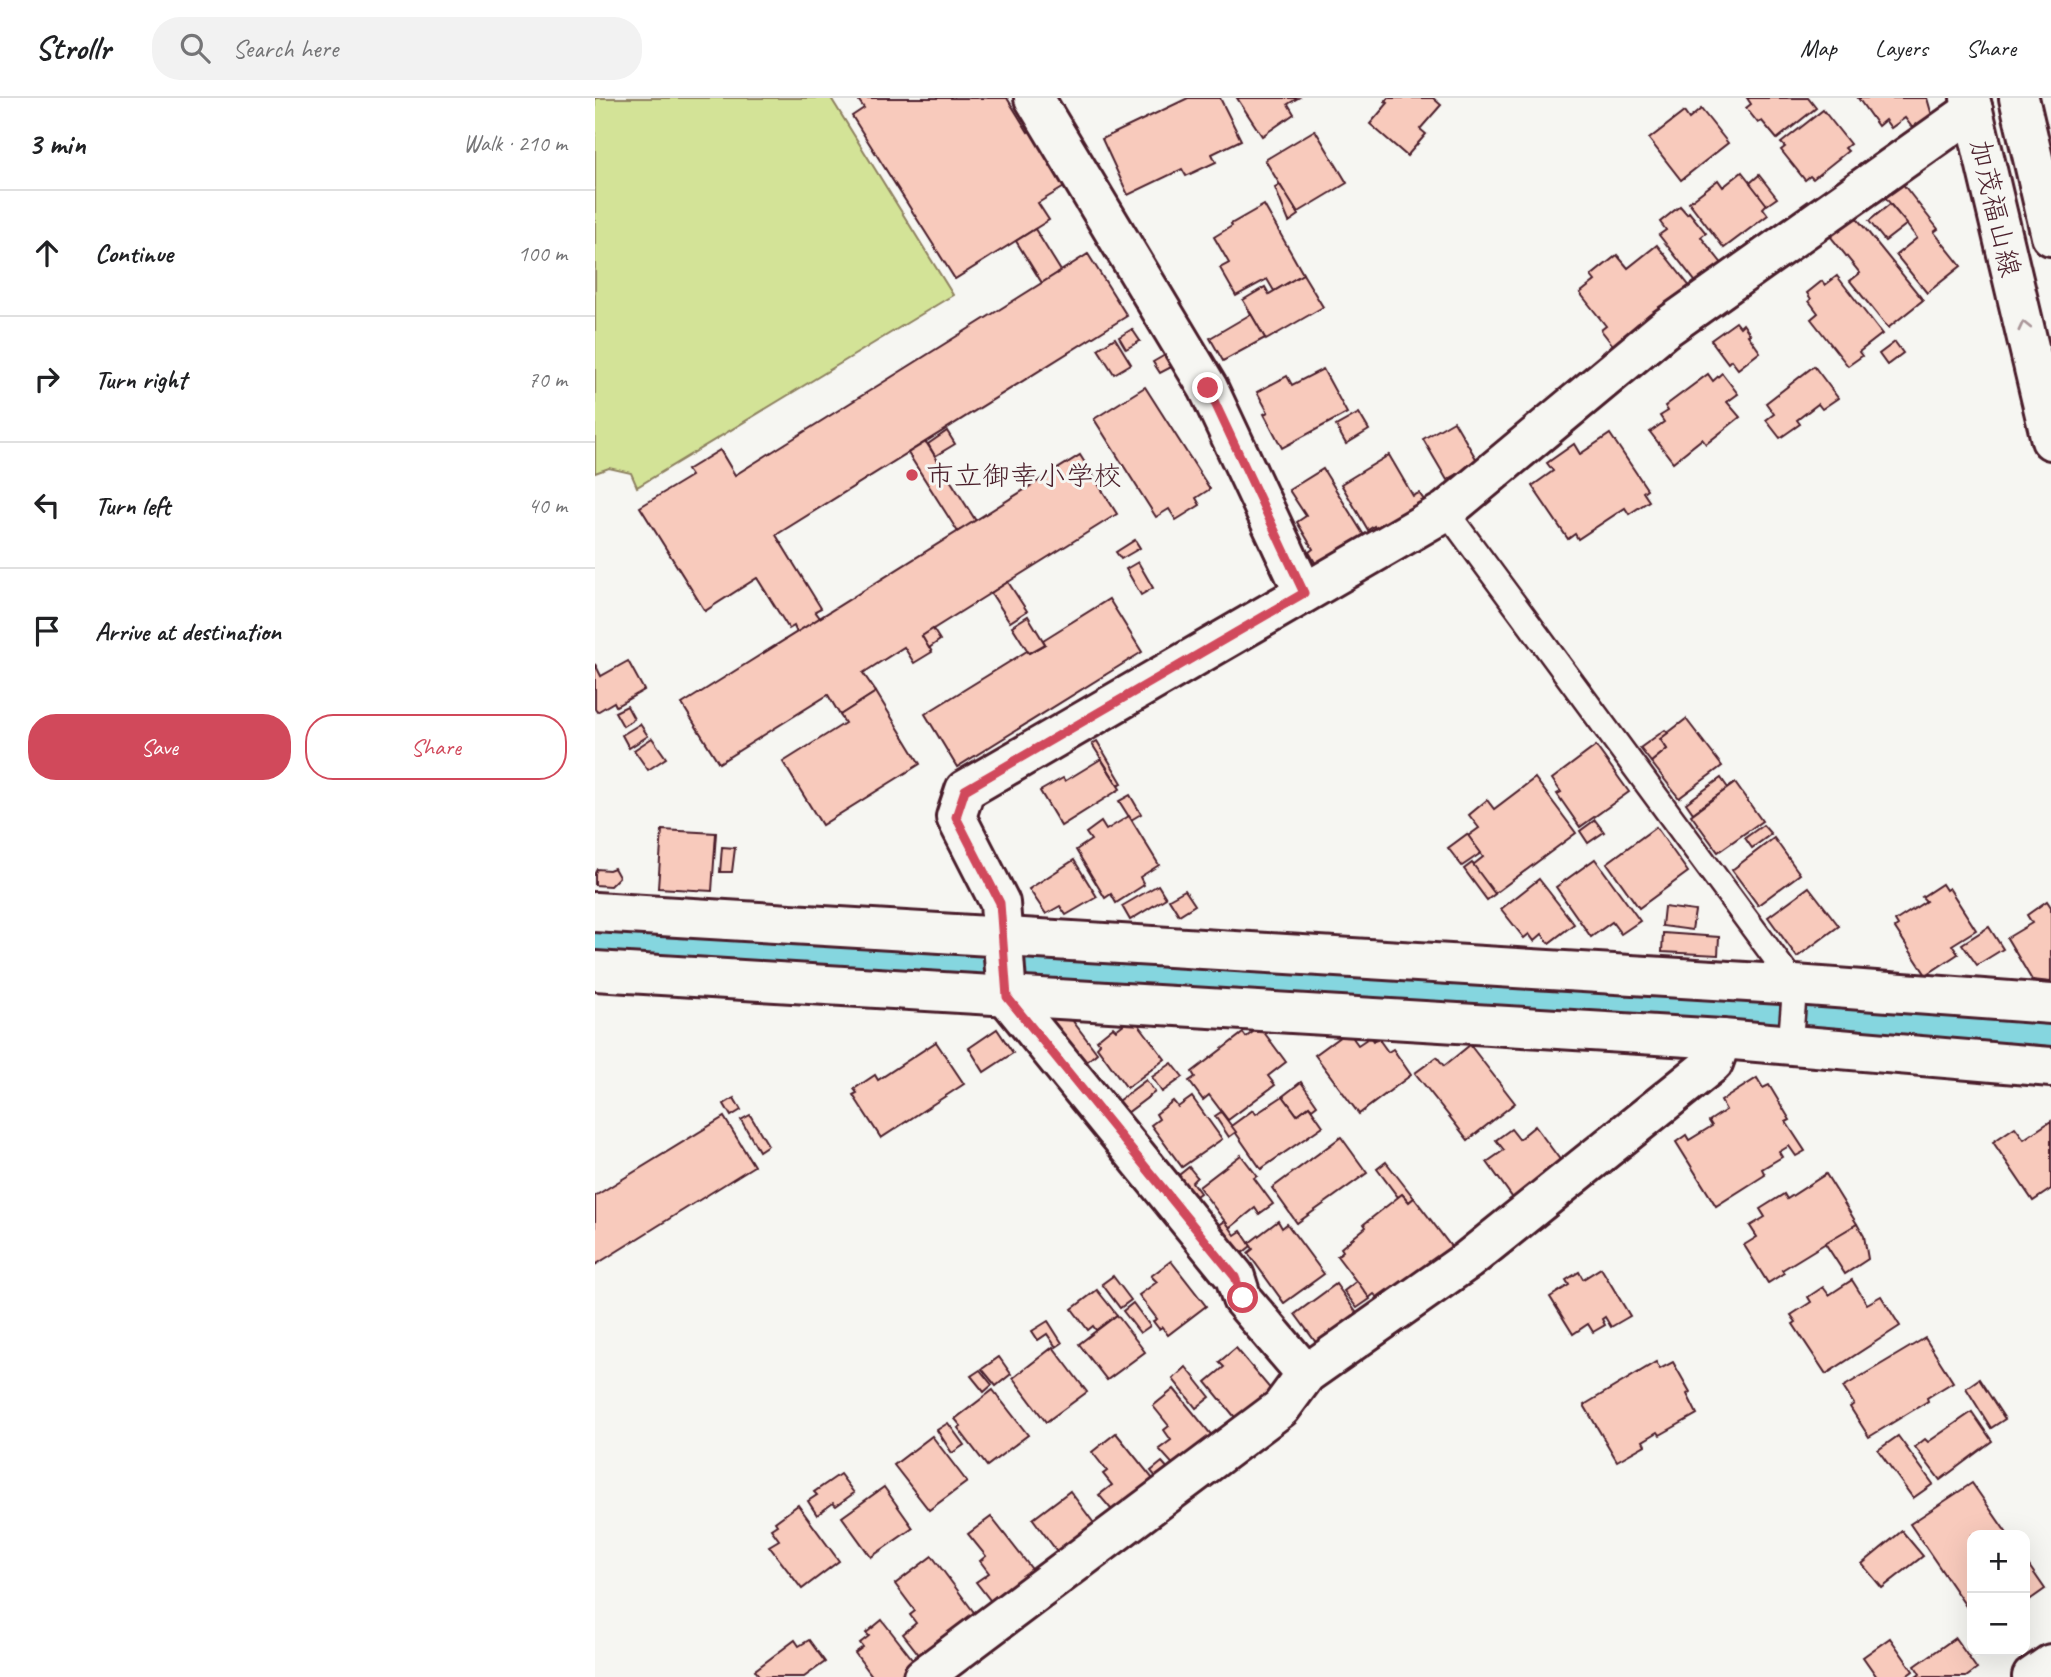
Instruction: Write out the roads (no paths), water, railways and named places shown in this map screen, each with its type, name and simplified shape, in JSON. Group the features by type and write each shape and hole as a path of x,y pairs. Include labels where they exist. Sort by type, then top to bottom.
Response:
{"street":[{"path":"1034,98 1208,388 1304,593"},
{"name":"加茂福山線","path":"2019,98 2051,236"},
{"path":"1306,1374 1243,1298 1235,1277 1006,991 1000,903 956,817 965,790 1445,511 1663,330 1971,104"},
{"name":"加茂福山線","path":"1971,104 2051,440"},
{"path":"595,912 1795,991 2051,1004"},
{"path":"595,971 1006,991 1722,1040 1791,1038 2051,1067"},
{"path":"923,1677 1281,1408 1306,1374 1468,1260 1521,1218 1713,1063 1722,1040"},
{"path":"2032,1677 2051,1664"}],"lane":[{"path":"1445,511 1795,991 1791,1038"}],"waterway":[{"path":"595,936 968,959 2051,1037"}],"place":[{"name":"市立御幸小学校","path":"912,475"}]}
